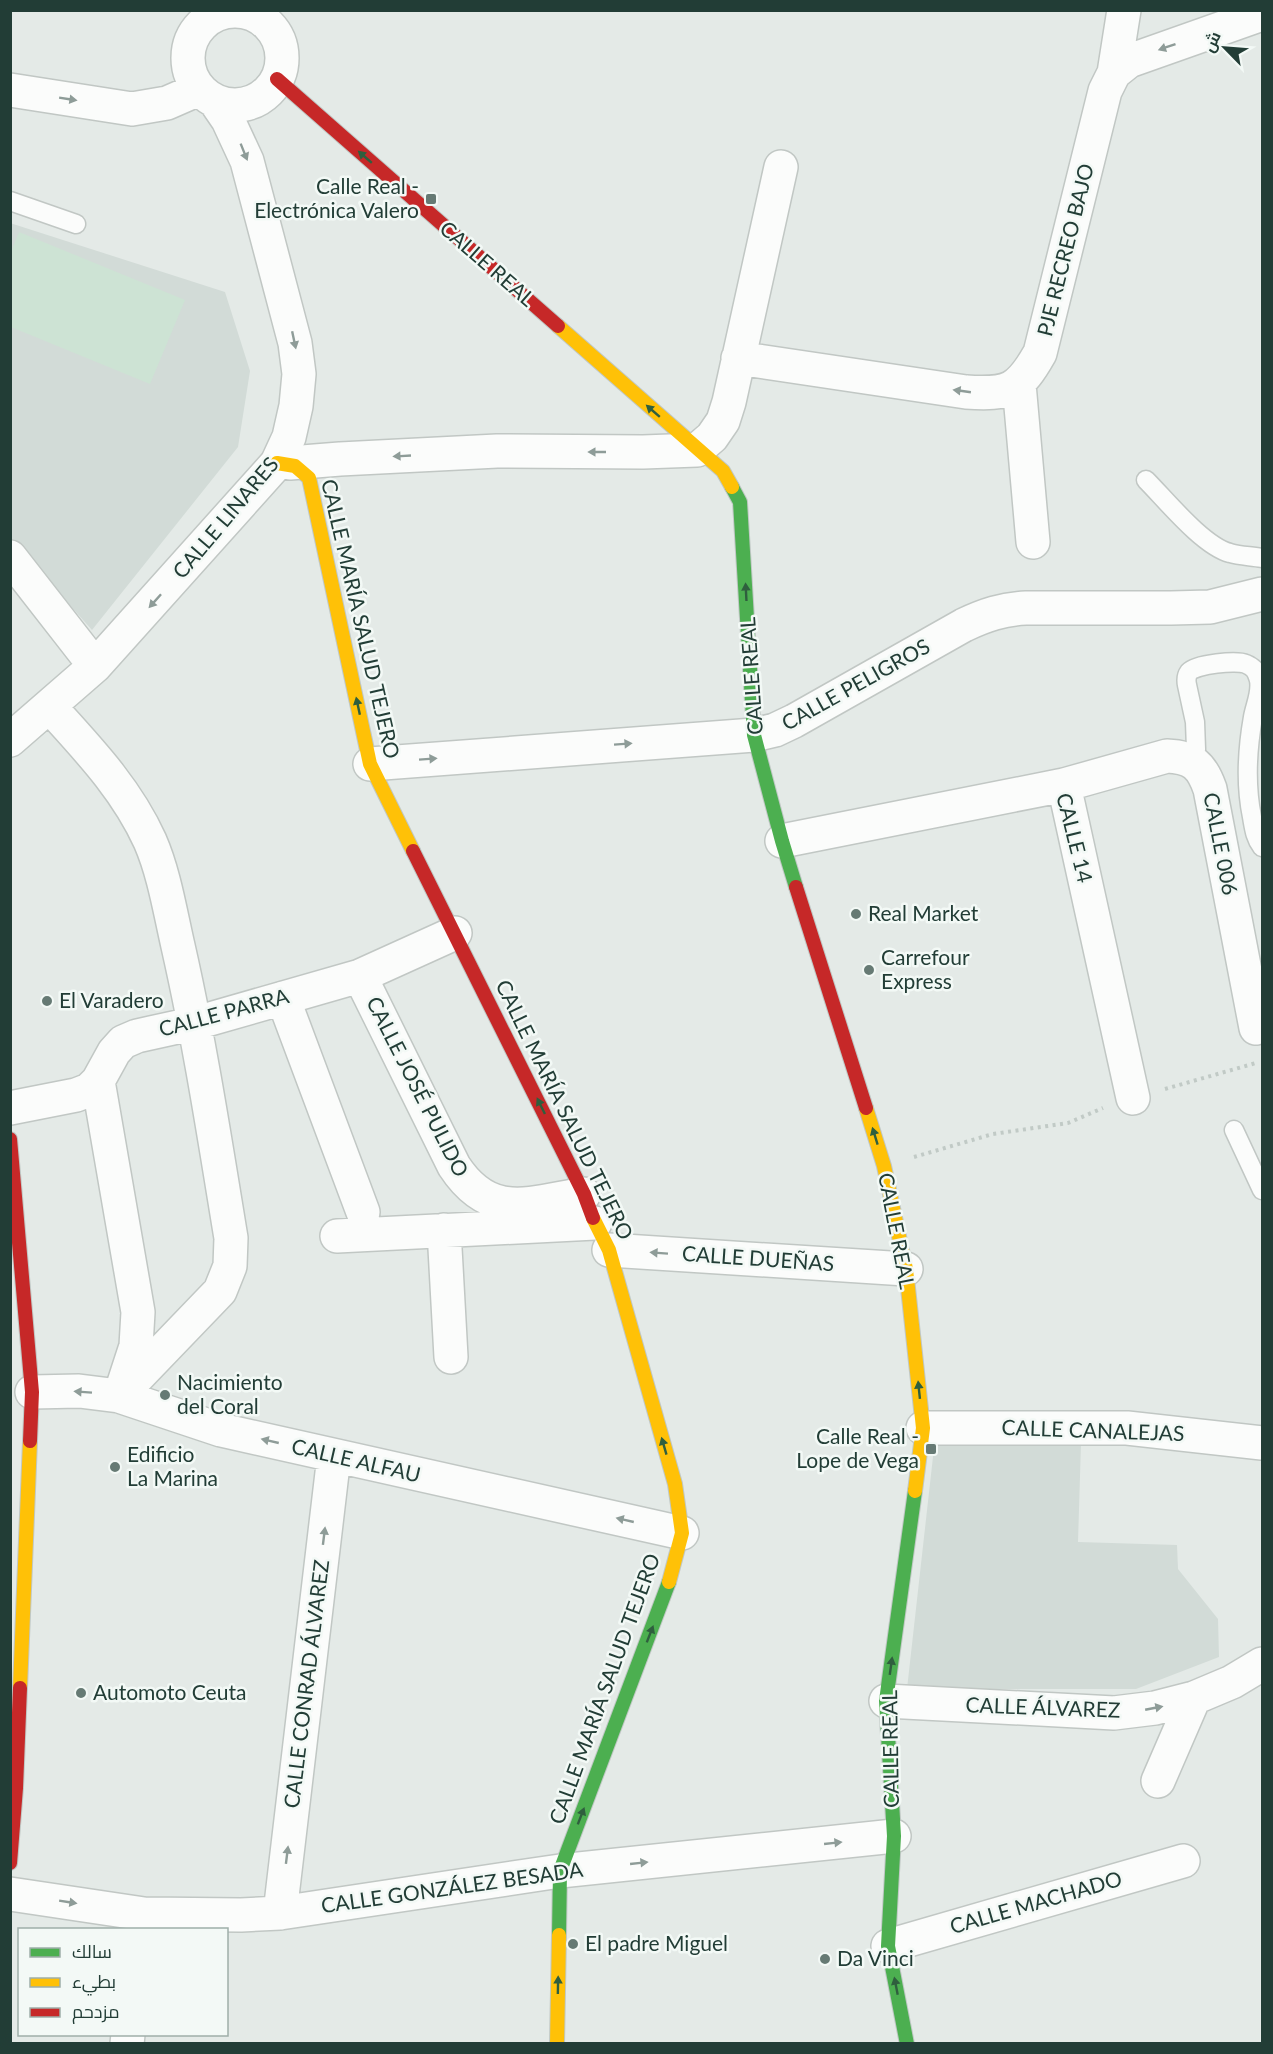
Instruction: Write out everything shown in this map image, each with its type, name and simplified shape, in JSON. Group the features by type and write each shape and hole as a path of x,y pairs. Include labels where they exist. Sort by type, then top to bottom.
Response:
{"street":[{"name":"PJE RECREO BAJO","path":"1019,384 1030,371 1040,353 1105,91 1114,74 1125,10"},
{"path":"235,11 258,17 269,26 277,38 281,51 281,65 277,78 269,91 257,100 243,105 229,105 207,95 191,76 187,60 190,44 198,30 210,19 235,11"},
{"path":"1114,74 1129,61 1263,14"},
{"name":"CALLE REAL","path":"277,78 723,471 740,502 754,735 782,842 884,1166 906,1269 923,1428 886,1701 894,1836 888,1946 907,2043"},
{"path":"10,90 132,108 207,95"},
{"name":"CALLE LINARES","path":"10,740 95,666 283,463 296,406 299,374 295,343 247,161 233,130 207,95"},
{"path":"283,463 497,451 697,450 712,437 723,421 782,167"},
{"path":"738,358 966,392 993,392 1019,384 1033,542"},
{"name":"CALLE MARÍA SALUD TEJERO","path":"283,463 301,468 309,478 313,490 370,764 596,1223 675,1484 682,1533 674,1570 560,1871 557,2043"},
{"path":"10,557 95,666"},
{"name":"CALLE PELIGROS","path":"370,764 754,735 775,730 794,721 964,625 983,615 1004,609 1210,607 1263,594"},
{"path":"49,706 100,762 128,800 150,842 164,886 196,1023 231,1239 230,1266 220,1291 119,1396"},
{"path":"1064,784 1167,756 1179,756 1194,762"},
{"name":"CALLE 006","path":"1194,762 1205,774 1210,789 1256,1028"},
{"name":"CALLE 14","path":"782,842 1064,784 1133,1098"},
{"name":"CALLE PARRA","path":"99,1081 114,1052 123,1042 137,1036 196,1023 360,976 455,933"},
{"name":"CALLE JOSÉ PULIDO","path":"360,976 464,1182 479,1195 497,1202 516,1204 596,1223"},
{"path":"283,998 363,1212"},
{"path":"99,1081 138,1312 136,1346 119,1396"},
{"path":"10,1108 76,1095 89,1090 99,1081"},
{"path":"10,1139 32,1392 16,1788 10,1863"},
{"name":"CALLE DUEÑAS","path":"337,1236 596,1223 906,1269"},
{"path":"444,1230 451,1357"},
{"name":"CALLE ALFAU","path":"32,1392 79,1391 119,1396 221,1430 682,1533"},
{"name":"CALLE CANALEJAS","path":"923,1428 1127,1428 1263,1443"},
{"name":"CALLE CONRAD ÁLVAREZ","path":"280,1913 334,1456"},
{"name":"CALLE ÁLVAREZ","path":"886,1701 1114,1713 1155,1708 1194,1698 1232,1682 1263,1664"},
{"path":"1158,1781 1194,1698"},
{"name":"CALLE GONZÁLEZ BESADA","path":"10,1894 143,1922 280,1913 560,1871 894,1836"},
{"name":"CALLE MACHADO","path":"888,1946 1183,1861"}],"lane":[{"path":"10,201 76,224"},
{"path":"1146,480 1216,547 1230,553 1263,558"},
{"path":"1194,762 1196,735 1186,678 1189,672 1201,666 1244,663 1254,669 1259,679 1259,691 1249,742 1247,772 1249,802 1255,832 1257,841 1263,847"},
{"path":"1234,1130 1263,1190"}],"path":[{"path":"884,1166 993,1134 1068,1123 1133,1098 1263,1061"}],"shaded area":[{"path":"10,223 225,292 250,371 238,447 92,630 11,539"},
{"path":"936,1430 1081,1443 1078,1542 1177,1545 1178,1569 1218,1619 1219,1657 1136,1689 907,1689"}],"green space":[{"path":"19,232 185,300 150,384 11,327 11,252"}],"traffic: fast":[{"path":"732,487 740,502 754,735 796,887"},
{"path":"907,2044 888,1946 894,1836 886,1701 915,1491"},
{"path":"559,1935 560,1871 669,1582"}],"traffic: slow":[{"path":"558,326 723,471 732,487"},
{"path":"277,463 295,466 309,478 370,764 413,851"},
{"path":"866,1108 884,1166 906,1269 923,1428 915,1491"},
{"path":"593,1218 609,1250 675,1484 682,1533 669,1582"},
{"path":"20,1688 30,1441"},
{"path":"557,2044 559,1935"}],"traffic: jam":[{"path":"277,79 558,326"},
{"path":"413,851 584,1194 593,1218"},
{"path":"796,887 866,1108"},
{"path":"10,1139 32,1392 30,1441"},
{"path":"10,1863 20,1688"}],"place":[{"name":"Calle Real - Electrónica Valero","path":"431,199"},
{"name":"Real Market","path":"856,914"},
{"name":"Carrefour Express","path":"869,970"},
{"name":"El Varadero","path":"47,1001"},
{"name":"Nacimiento del Coral","path":"165,1395"},
{"name":"Calle Real - Lope de Vega","path":"931,1449"},
{"name":"Edificio La Marina","path":"115,1467"},
{"name":"Automoto Ceuta","path":"81,1693"},
{"name":"El padre Miguel","path":"573,1944"},
{"name":"Da Vinci","path":"825,1959"}]}
